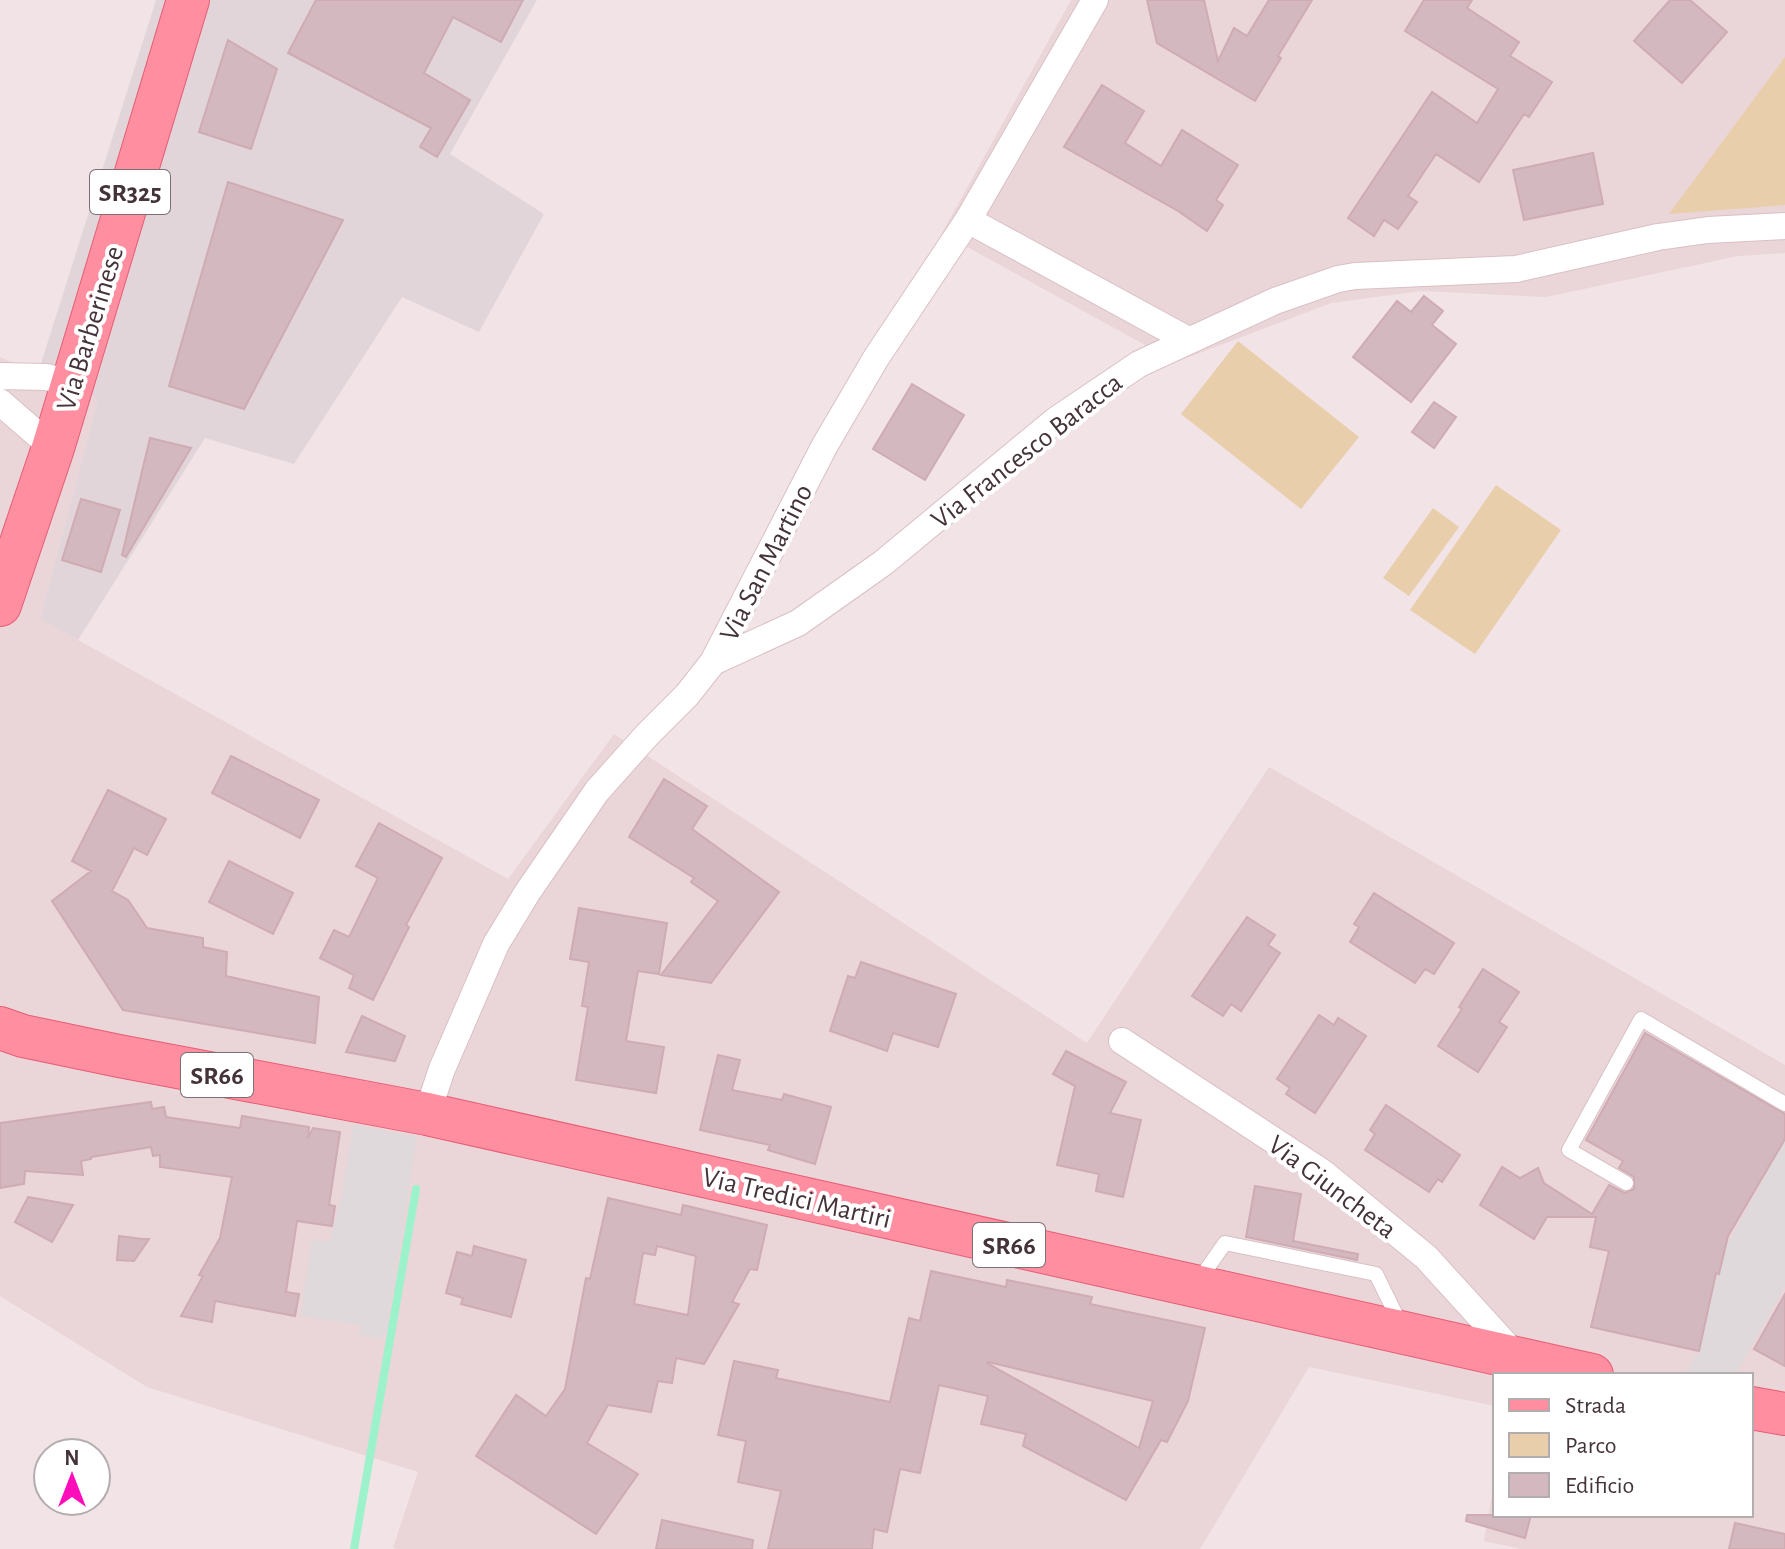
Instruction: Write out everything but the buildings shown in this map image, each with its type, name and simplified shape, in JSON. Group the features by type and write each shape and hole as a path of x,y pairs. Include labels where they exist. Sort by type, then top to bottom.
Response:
{"main road":[{"name":"Via Barberinese","path":"0,605 8,573 53,448 188,0"},
{"name":"Via Tredici Martiri","path":"0,1028 23,1036 119,1056 427,1114 1582,1373"},
{"path":"1753,1408 1785,1414"}],"street":[{"name":"Via San Martino","path":"427,1114 442,1069 496,944 597,791 687,695 713,662 825,445 876,358 968,220 1095,0"},
{"path":"968,220 1188,340"},
{"name":"Via Francesco Baracca","path":"713,662 798,623 883,563 1056,420 1139,364 1275,301 1338,279 1372,274 1516,269 1658,237 1708,230 1785,226"},
{"path":"0,376 46,377 73,383"},
{"path":"0,402 53,448"},
{"name":"Via Giuncheta","path":"1122,1041 1322,1172 1426,1257 1520,1360"}],"lane":[{"path":"1626,1183 1569,1150 1641,1019 1785,1104"}],"shaded area":[{"path":"156,0 537,0 450,154 544,214 479,332 402,297 294,464 205,438 78,640 40,619 98,399 38,373"},
{"path":"1071,0 1785,0 1785,253 1738,256 1546,297 1421,291 1331,303 1176,362 942,233"},
{"path":"0,357 98,399 40,619 508,879 614,734 1087,1043 1269,767 1785,1065 1785,1549 1521,1549 1484,1541 1493,1489 1493,1517 1753,1517 1753,1373 1493,1373 1493,1406 1309,1367 1200,1549 396,1549 393,1548 418,1472 147,1387 0,1296"},
{"path":"353,1125 417,1137 386,1332 380,1339 359,1335 360,1325 301,1316 311,1240 330,1241 343,1189"},
{"path":"1785,1140 1785,1287 1736,1373 1686,1372 1699,1351 1712,1291 1726,1247"}],"green space":[{"path":"1785,57 1785,205 1669,214"},
{"path":"1238,341 1359,437 1301,509 1181,414"},
{"path":"1496,485 1561,530 1475,654 1410,610"},
{"path":"1433,508 1459,527 1409,596 1383,578"}],"waterway":[{"path":"354,1549 416,1189"}]}
